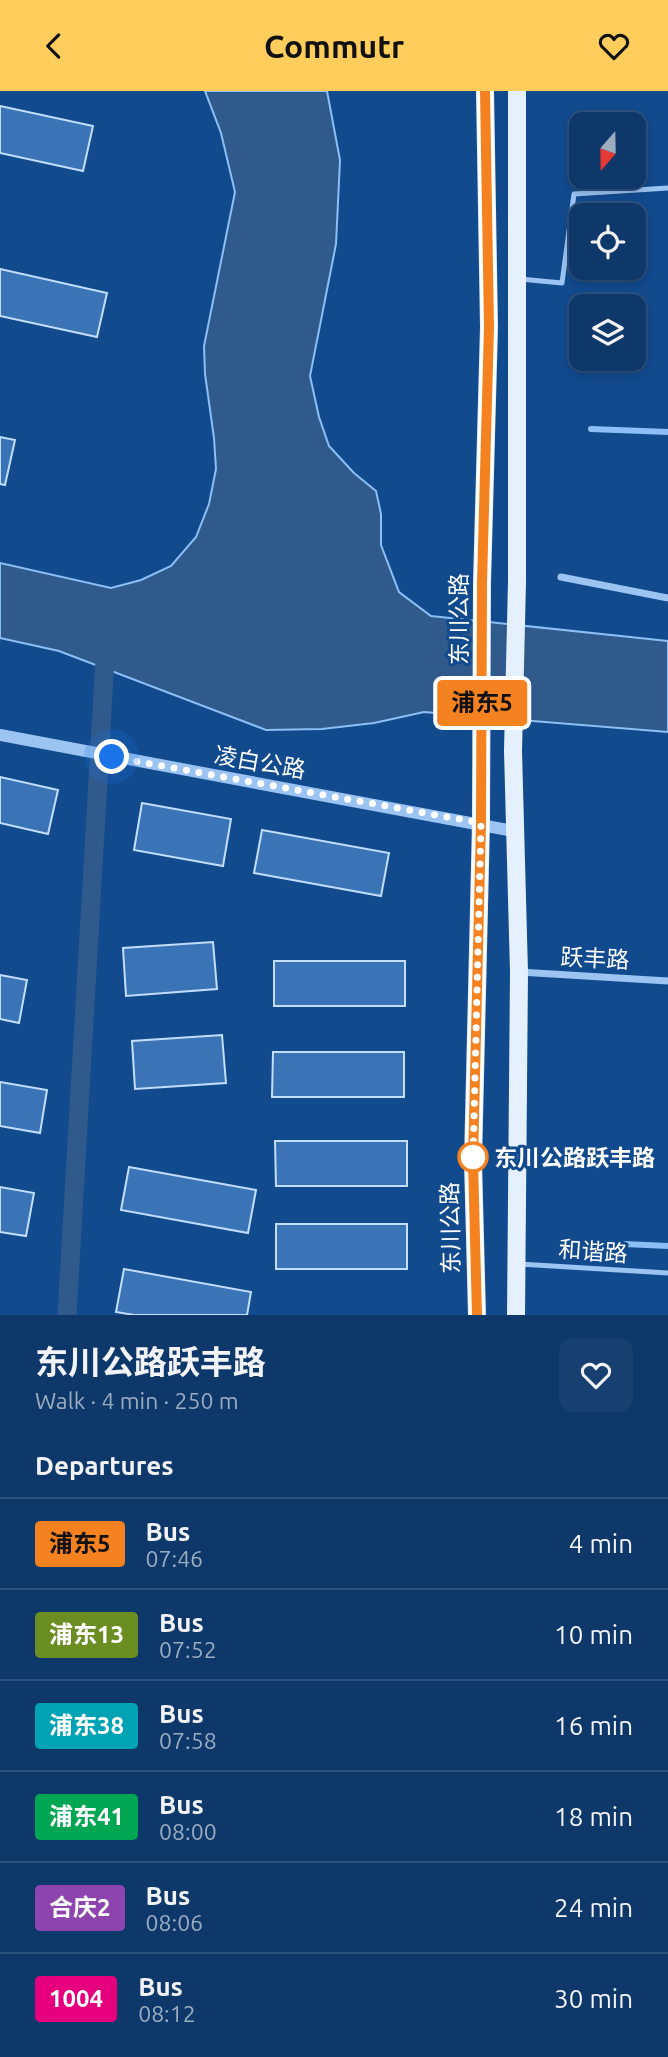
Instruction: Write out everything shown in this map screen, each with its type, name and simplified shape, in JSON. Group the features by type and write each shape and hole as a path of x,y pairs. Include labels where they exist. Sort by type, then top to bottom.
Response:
{"main road":[{"name":"东川公路","path":"477,1315 473,1161 489,327 485,91"},
{"path":"516,1315 519,972 513,831 513,751 517,581 517,91"}],"street":[{"path":"561,577 668,598"},
{"name":"凌白公路","path":"0,735 513,831"},
{"name":"跃丰路","path":"519,972 668,981"}],"lane":[{"path":"517,279 562,283 574,194 668,188"},
{"name":"和谐路","path":"516,1264 668,1273"}],"water":[{"path":"205,91 327,91 340,160 336,244 310,376 329,446 354,473 376,491 381,514 381,545 399,592 431,616 668,641 668,732 424,712 374,723 322,729 266,730 59,651 0,638 0,563 111,588 141,580 171,566 196,537 209,504 216,469 204,346 235,192 221,133"}],"building":[{"path":"0,106 93,126 83,171 0,153"},
{"path":"0,269 107,293 97,337 0,316"},
{"path":"0,437 15,440 5,485 0,484"},
{"path":"0,777 58,790 48,834 0,823"},
{"path":"142,803 231,819 223,866 134,850"},
{"path":"262,830 389,853 381,896 254,873"},
{"path":"213,942 217,989 126,996 123,948"},
{"path":"274,961 405,961 405,1006 274,1006"},
{"path":"0,975 27,980 19,1023 0,1019"},
{"path":"222,1035 226,1083 135,1089 132,1041"},
{"path":"273,1052 404,1052 404,1097 272,1097"},
{"path":"0,1082 47,1090 40,1133 0,1126"},
{"path":"275,1141 407,1141 407,1186 276,1186"},
{"path":"129,1167 256,1190 248,1233 121,1210"},
{"path":"0,1187 34,1193 26,1236 0,1232"},
{"path":"276,1224 407,1224 407,1269 276,1269"},
{"path":"124,1269 251,1292 247,1315 134,1315 116,1312"}],"waterway":[{"path":"591,429 668,432"},
{"path":"67,1315 106,642"},
{"path":"581,1242 668,1246"}],"bus line":[{"name":"浦东5","path":"477,1315 473,1161 489,327 485,91"}],"place":[{"name":"东川公路跃丰路","path":"473,1157"}],"route":[{"path":"112,757 481,823 473,1161 473,1157"}]}
